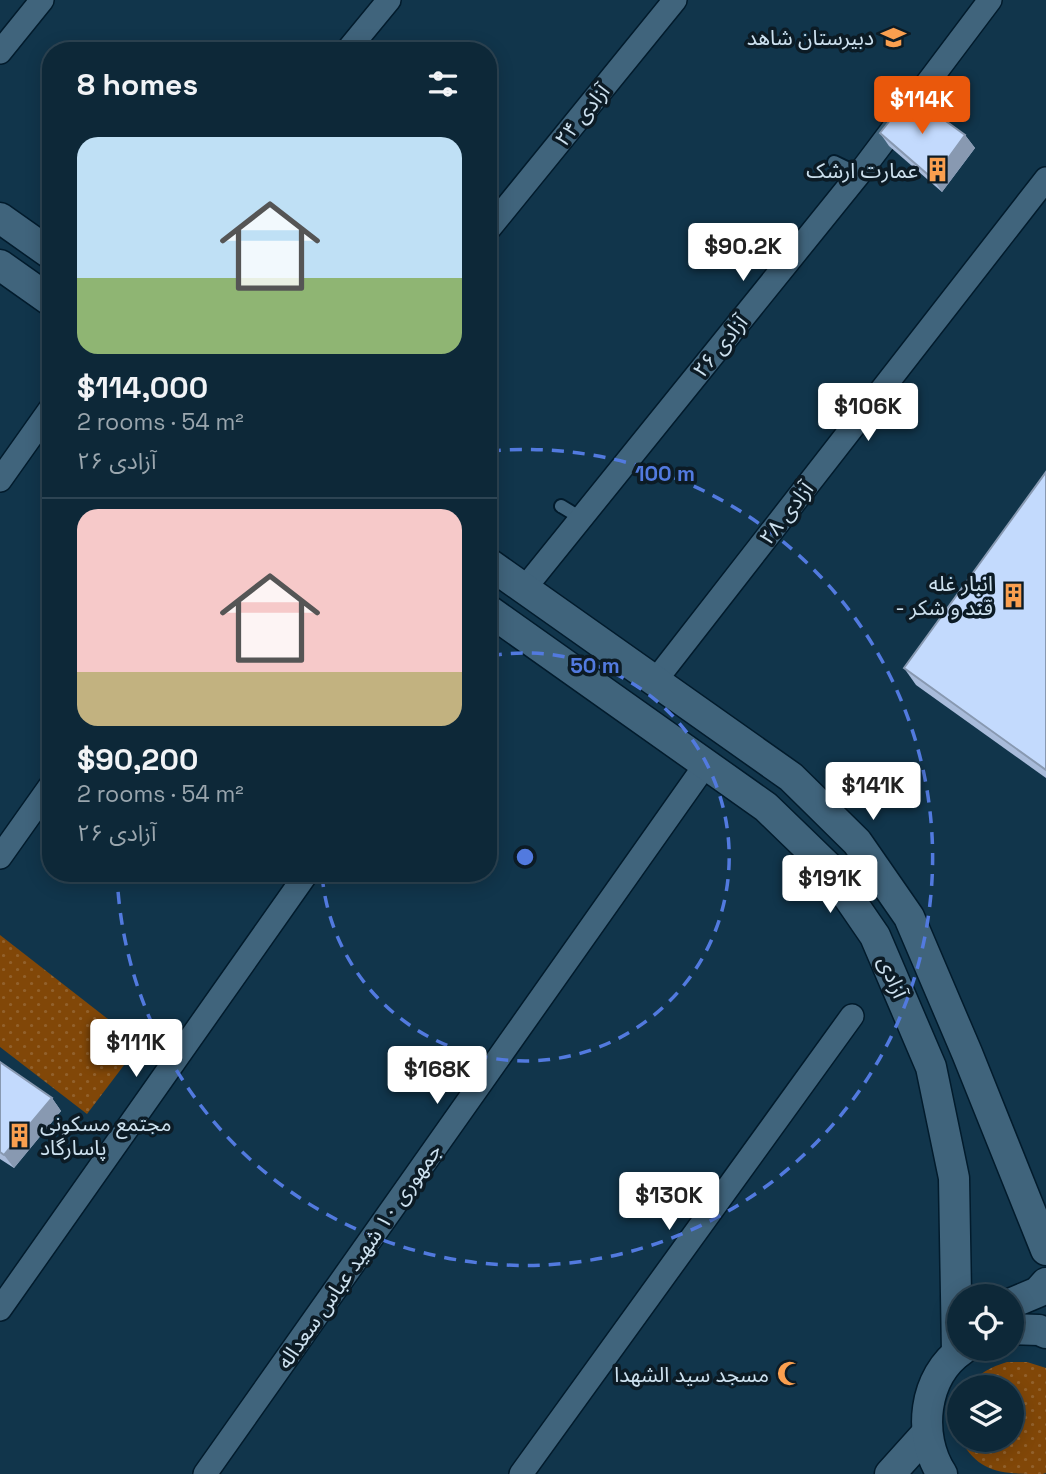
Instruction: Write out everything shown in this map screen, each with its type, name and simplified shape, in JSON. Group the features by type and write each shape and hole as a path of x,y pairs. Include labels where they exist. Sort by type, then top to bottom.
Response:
{"street":[{"path":"0,52 43,0"},
{"path":"354,42 389,0"},
{"name":"آزادی ۲۴","path":"497,219 676,0"},
{"name":"آزادی ۲۶","path":"524,589 859,174 990,0"},
{"name":"آزادی ۲۸","path":"655,681 1046,179"},
{"path":"0,218 42,248"},
{"path":"0,265 42,295"},
{"path":"0,480 42,421"},
{"name":"آزادی","path":"497,570 791,777 856,842 909,917 1046,1250"},
{"name":"آزادی","path":"497,619 766,807 827,866 875,936 932,1067 954,1178 959,1284"},
{"name":"جمهوری ۱۰ شهید عباس سعداله","path":"205,1474 706,764"},
{"path":"0,857 42,798"},
{"path":"0,1309 301,882"},
{"path":"521,1474 852,1016"},
{"path":"1024,1298 1038,1292 1046,1283"},
{"path":"1024,1329 1046,1333"},
{"path":"942,1474 934,1462 926,1434 928,1404 938,1376 951,1361"},
{"path":"890,1474 926,1434"}],"lane":[{"path":"834,162 859,174"},
{"path":"561,506 581,518"}],"shaded area":[{"path":"0,935 140,1044 87,1114 0,1047"},
{"path":"1007,1362 1027,1362 1046,1368 1046,1473 994,1470 976,1460 969,1452 1024,1452 1024,1375 980,1375"}],"building":[{"name":"عمارت ارشک","path":"910,95 965,135 933,179 880,133"},
{"name":"انبار غله - قند و شکر","path":"1046,472 1046,770 904,668"},
{"name":"مجتمع مسکونی پاسارگاد","path":"0,1062 52,1098 4,1155 0,1152"}],"place":[{"name":"دبیرستان شاهد","path":"894,37"},
{"name":"عمارت ارشک","path":"938,170"},
{"name":"انبار غله - قند و شکر","path":"1013,595"},
{"name":"مجتمع مسکونی پاسارگاد","path":"20,1135"},
{"name":"مسجد سید الشهدا","path":"789,1374"}]}
